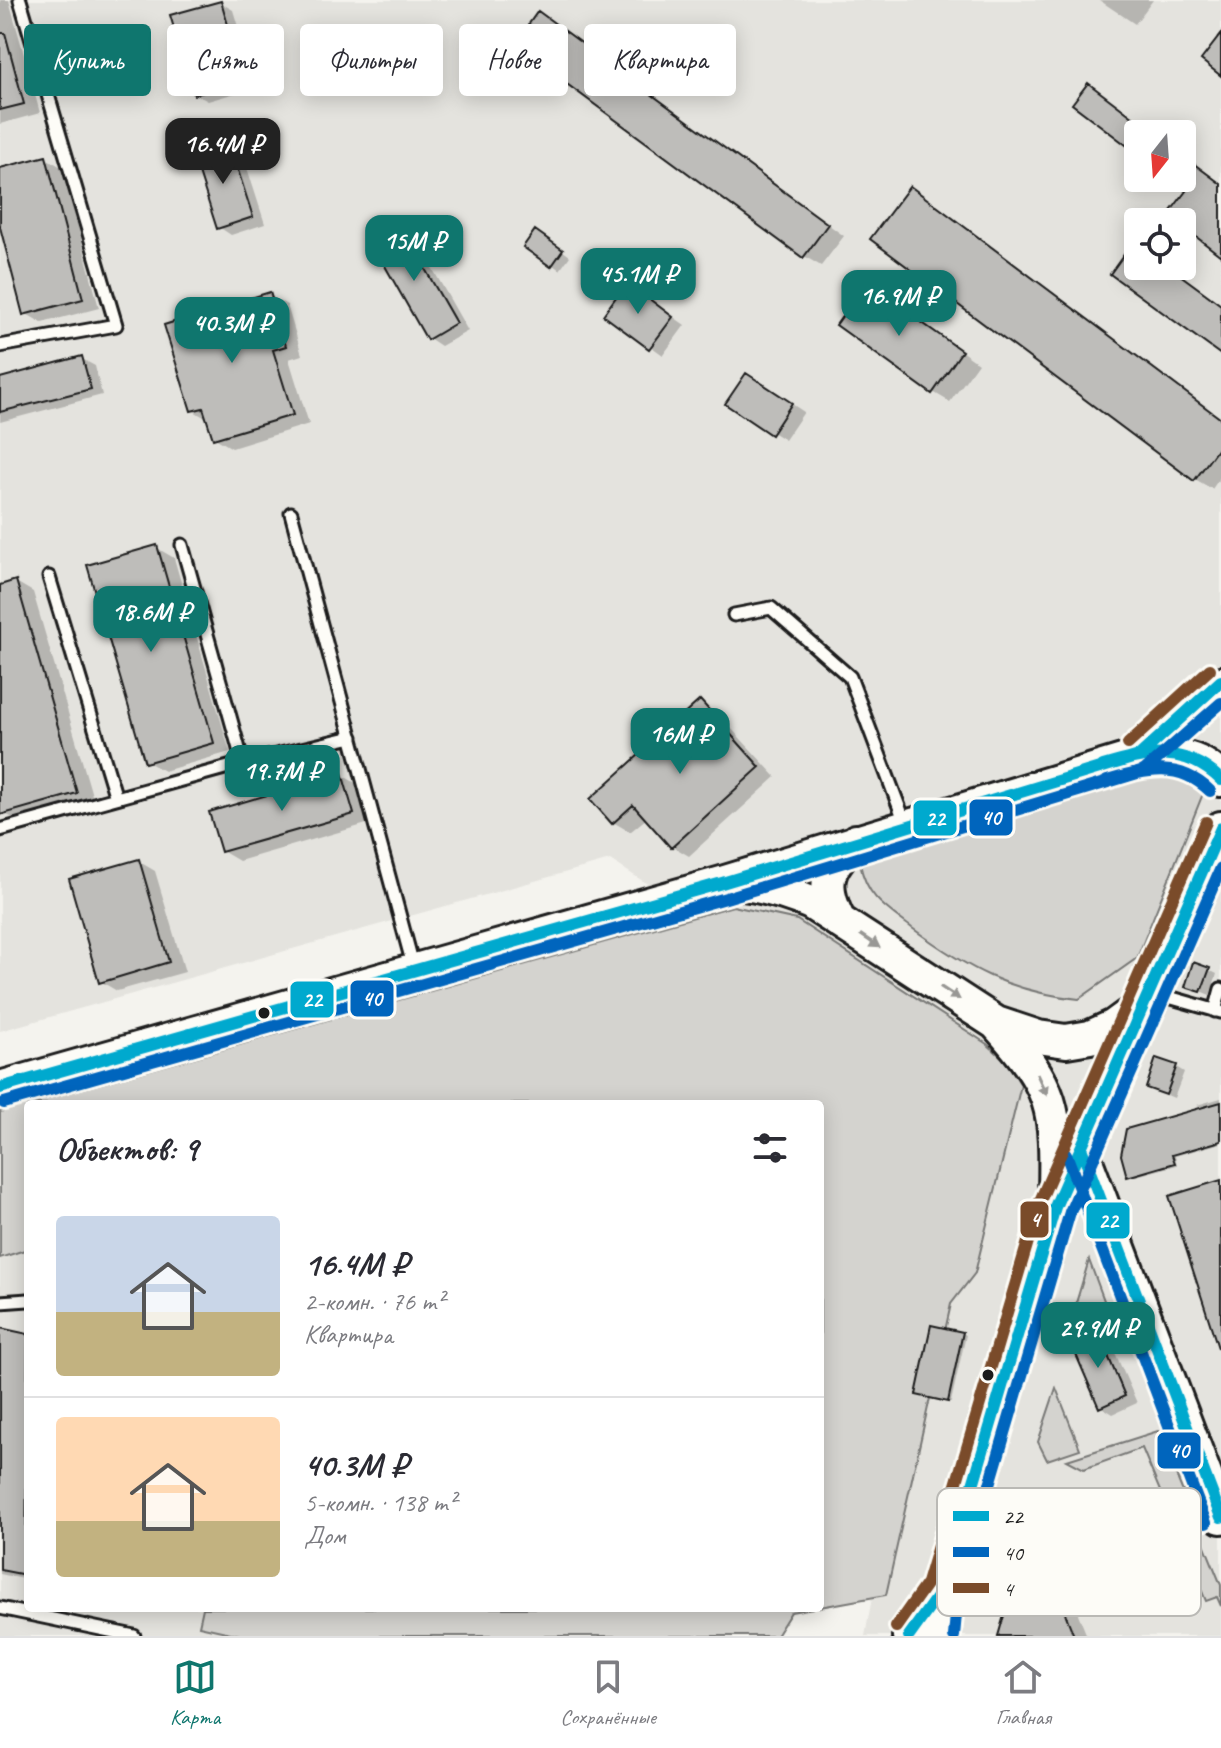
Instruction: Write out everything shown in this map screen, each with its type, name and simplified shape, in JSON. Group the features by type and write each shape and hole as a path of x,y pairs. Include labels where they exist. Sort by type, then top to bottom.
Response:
{"main road":[{"path":"0,1088 722,883 1139,756 1184,756 1210,771"},
{"path":"972,1488 1055,1207 1221,828"},
{"path":"832,905 827,878 834,865 856,841"},
{"path":"722,883 755,885 832,905 903,963 996,1023 1038,1037 1066,1041 1090,1037 1114,1026 1147,998"},
{"path":"996,1023 1026,1057 1041,1080 1051,1105 1057,1136 1055,1207"},
{"path":"1081,1148 1221,1517"},
{"path":"909,1636 937,1597"},
{"path":"938,1636 940,1616"}],"street":[{"path":"1139,756 1221,681"}],"lane":[{"path":"0,346 116,325 20,0"},
{"path":"291,513 415,970"},
{"path":"182,545 243,763"},
{"path":"49,577 116,798"},
{"path":"734,615 771,608 850,677 906,825"},
{"path":"0,830 243,763 352,737"},
{"path":"1147,998 1218,1012 1221,989"},
{"path":"0,1302 24,1300"},
{"path":"0,1608 24,1610"},
{"path":"52,1613 134,1636"}],"shaded area":[{"path":"0,0 1221,0 1221,1636 865,1636 965,1087 610,860 0,1031"},
{"path":"1161,771 1191,776 1204,791 1137,958 1079,999 1032,991 971,967 932,943 886,908 867,886 863,876 860,864 875,845"},
{"path":"733,906 797,920 987,1044 1007,1062 1021,1085 975,1273 951,1304 886,1595 824,1606 824,1100 43,1100"},
{"path":"24,1105 24,1250 0,1258 0,1112"},
{"path":"24,1211 24,1612 256,1612 341,1636 0,1636 0,1218"},
{"path":"1089,1260 1109,1314 1067,1333"},
{"path":"1056,1388 1080,1449 1047,1460 1038,1442"},
{"path":"1158,1431 1181,1488 1159,1488 1142,1448 1084,1469 1067,1460"},
{"path":"1201,1536 1221,1585 1221,1606 1217,1597 1206,1601 1201,1589"},
{"path":"202,1612 791,1612 776,1636 244,1636 199,1626"}],"building":[{"path":"221,1 228,24 173,24 170,15"},
{"path":"538,11 556,24 529,24"},
{"path":"0,33 5,33 24,104 0,110"},
{"path":"568,33 584,45 584,96 654,96 828,224 803,258 568,85"},
{"path":"1221,34 1221,76 1201,60"},
{"path":"1088,83 1137,120 1124,120 1124,143 1072,104"},
{"path":"229,142 253,217 217,229 193,154"},
{"path":"46,156 83,299 23,315 0,227 0,168"},
{"path":"1196,165 1221,184 1221,256 1196,237 1196,208 1173,208 1185,192 1196,192"},
{"path":"910,186 1221,419 1221,444 1194,481 870,239"},
{"path":"401,227 456,323 427,340 372,243"},
{"path":"535,230 563,250 551,267 523,247"},
{"path":"1124,254 1124,280 1187,280 1221,305 1221,355 1110,274"},
{"path":"627,282 673,317 649,349 603,315"},
{"path":"866,283 962,351 932,394 836,325"},
{"path":"270,292 286,346 273,350 293,415 213,439 203,408 191,411 164,325"},
{"path":"82,356 91,389 0,412 0,378"},
{"path":"746,373 792,403 771,435 725,404"},
{"path":"157,545 214,743 145,763 87,565"},
{"path":"16,580 77,793 0,815 0,585"},
{"path":"700,700 760,767 671,848 633,805 612,824 590,799"},
{"path":"342,773 354,814 221,852 209,812"},
{"path":"139,859 169,962 99,983 69,879"},
{"path":"1193,962 1210,968 1201,992 1185,987"},
{"path":"1156,1058 1177,1065 1166,1095 1146,1088"},
{"path":"1221,1102 1221,1141 1172,1155 1175,1163 1127,1177 1121,1155 1126,1129"},
{"path":"1221,1180 1221,1347 1218,1348 1169,1196"},
{"path":"931,1325 963,1332 948,1402 916,1395"},
{"path":"0,1328 24,1333 24,1575 0,1570"},
{"path":"1098,1332 1125,1396 1099,1408 1071,1343"},
{"path":"1004,1616 1066,1616 1074,1636 998,1636"}],"transit line":[{"name":"4","path":"1128,744 1210,669"},
{"name":"22","path":"0,1088 722,883 1139,756 1221,681"},
{"name":"40","path":"4,1103 726,898 1144,771 1221,703"},
{"name":"22","path":"1103,766 1150,755 1179,756 1193,761 1221,780"},
{"name":"40","path":"1107,781 1148,771 1174,771 1198,781 1210,791"},
{"name":"4","path":"955,1488 1040,1201 1206,822"},
{"name":"22","path":"972,1488 1055,1207 1221,828"},
{"name":"40","path":"989,1488 1070,1212 1221,868"},
{"name":"22","path":"1081,1148 1221,1517"},
{"name":"40","path":"1066,1154 1193,1488"},
{"name":"40","path":"1201,1510 1206,1523"},
{"name":"4","path":"896,1627 927,1583 937,1549"},
{"name":"22","path":"909,1636 937,1597"},
{"name":"40","path":"954,1636 956,1616"}]}
